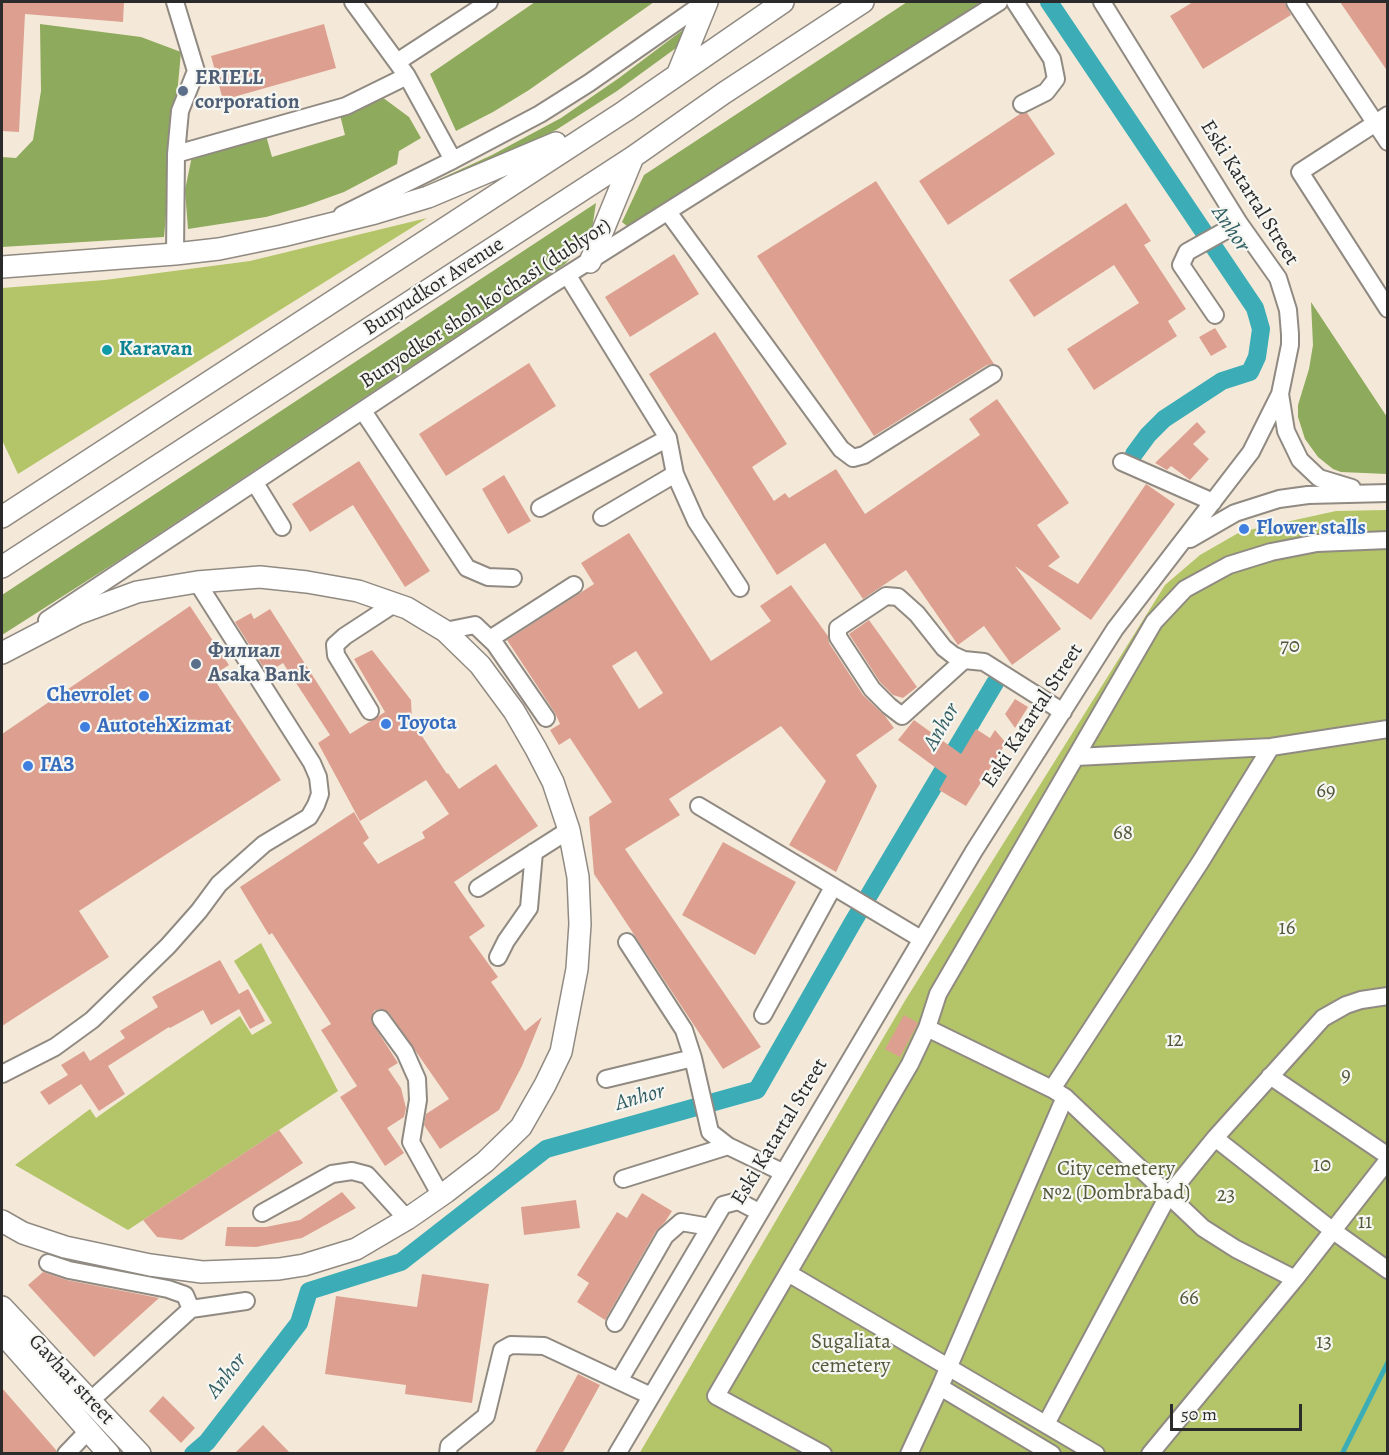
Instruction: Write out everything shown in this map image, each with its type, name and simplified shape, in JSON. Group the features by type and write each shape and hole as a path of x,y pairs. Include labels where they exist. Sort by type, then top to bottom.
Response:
{"main road":[{"path":"678,73 706,2"},
{"name":"Bunyudkor Avenue","path":"2,517 625,111 783,2"},
{"name":"Bunyudkor Avenue","path":"2,567 633,157 724,93 863,2"},
{"path":"2,267 219,249 384,211 439,193 525,158 625,111"},
{"path":"590,262 633,157"},
{"path":"2,652 77,614 137,592 197,582 261,577 307,582 358,591 407,608 445,631 480,665 514,711 553,782 569,830 578,877 579,924 577,969 561,1052 521,1127 486,1162 441,1196 356,1249 304,1265 254,1271 202,1272 150,1265 65,1247 23,1233 2,1221"},
{"name":"Gavhar street","path":"2,1308 140,1454"},
{"name":"Gavhar street","path":"2,1333 110,1454"}],"street":[{"path":"175,2 196,71 180,111 176,154 176,254"},
{"path":"353,2 407,76 453,160"},
{"path":"397,62 489,2"},
{"path":"319,226 540,114 706,2"},
{"name":"Bunyodkor shoh koʻchasi (dublyor)","path":"2,652 548,287 999,2"},
{"path":"1015,2 1052,59 1056,79 1046,92 1023,104"},
{"path":"1295,2 1382,119 1388,142"},
{"name":"Eski Katartal Street","path":"617,1454 921,939 1115,629 1251,452 1280,394 1290,345 1288,310 1278,278 1239,223 1104,3"},
{"path":"176,154 346,106 407,76"},
{"path":"1382,119 1300,172 1388,309"},
{"path":"668,212 841,449 853,458 864,455 993,374"},
{"path":"1215,315 1181,265 1187,252 1239,223"},
{"path":"568,276 668,438 675,474 696,521 740,588"},
{"path":"1280,394 1286,431 1294,451 1305,467 1327,481 1350,488 1383,493"},
{"path":"363,411 467,568 488,577 513,578"},
{"path":"540,508 668,438"},
{"path":"1122,462 1213,502"},
{"path":"602,517 675,474"},
{"path":"255,483 282,527"},
{"path":"1173,553 1188,540 1219,520 1256,505 1294,496 1383,493"},
{"path":"823,1454 716,1396 910,1064 927,1028 938,994 1154,622 1185,589 1229,565 1271,552 1317,543 1388,540"},
{"path":"2,1074 55,1047 92,1020 168,945 199,911 219,884 264,844 309,817 316,805 320,794 318,777 312,763 197,582"},
{"path":"490,639 574,585"},
{"path":"964,660 902,716 889,706 867,681 838,637 838,628 886,596 898,597 953,655 964,660 984,662 1063,712"},
{"path":"370,711 336,655 335,645 394,604"},
{"path":"445,631 475,625 490,639 546,718"},
{"path":"1076,757 1271,747 1388,729"},
{"path":"909,1454 940,1387 1058,1093 1271,747"},
{"path":"699,806 921,939"},
{"path":"478,888 569,830"},
{"path":"498,957 529,908 534,852"},
{"path":"763,1014 833,887"},
{"path":"627,942 684,1030 699,1081 710,1132 728,1146 782,1172"},
{"path":"1046,1424 1168,1196 1215,1138 1323,1018 1335,1009 1361,1000 1388,996"},
{"path":"381,1019 405,1052 417,1079 418,1100 411,1142 441,1196"},
{"path":"927,1028 1058,1093 1203,1228 1236,1249 1295,1279"},
{"path":"606,1079 693,1058"},
{"path":"1150,1454 1295,1279 1388,1158 1270,1076"},
{"path":"1215,1138 1332,1230 1388,1270"},
{"path":"623,1179 728,1146"},
{"path":"261,1214 332,1174 352,1171 367,1175 407,1219"},
{"path":"619,1381 723,1205 738,1201 759,1212"},
{"path":"615,1323 665,1236 681,1222 710,1227"},
{"path":"48,1263 78,1272 168,1289 185,1295 191,1309"},
{"path":"788,1274 1096,1454"},
{"path":"90,1401 191,1309 246,1301"},
{"path":"448,1454 450,1446 486,1416 502,1350 511,1345 544,1346 651,1396"},
{"path":"940,1387 1034,1449 1052,1454"},
{"path":"66,1454 88,1431"}],"green space":[{"path":"535,2 654,2 529,90 456,131 430,74"},
{"path":"907,2 982,2 628,227 622,222 644,175"},
{"path":"40,24 141,37 181,52 164,237 2,247 2,157 16,158 33,140 41,91"},
{"path":"684,29 687,31 676,48 617,91 556,130 524,146 420,188 492,155 561,118"},
{"path":"382,97 409,117 421,138 399,151 397,164 344,192 305,206 266,217 188,229 185,190 193,151 265,132 272,157 345,135 339,111"},
{"path":"596,203 592,229 581,247 565,264 118,561 2,635 2,595"},
{"path":"427,218 18,474 2,440 2,288 105,280 250,261"},
{"path":"1311,302 1387,417 1387,474 1341,472 1333,469 1318,457 1305,439 1298,417 1298,405 1309,369 1313,345"},
{"name":"City cemetery №2 (Dombrabad)","path":"1387,510 1387,1453 639,1454 906,999 1165,585 1200,555 1240,532 1336,511"},
{"path":"261,943 338,1091 128,1230 15,1165 90,1109 96,1118 240,1016 252,1035 272,1023 234,961"}],"building":[{"path":"2,2 124,2 123,22 25,14 19,132 2,131"},
{"path":"1193,2 1284,2 1291,15 1203,69 1170,16"},
{"path":"1340,2 1388,2 1388,72"},
{"path":"324,24 336,68 223,100 211,56"},
{"path":"1027,113 1055,154 948,225 919,181 1020,114"},
{"path":"876,181 994,364 987,365 874,436 757,256"},
{"path":"1126,203 1151,241 1144,245 1186,309 1168,321 1177,336 1094,390 1067,349 1139,303 1114,265 1034,317 1009,280"},
{"path":"674,254 699,294 630,337 605,297"},
{"path":"1215,328 1227,347 1211,356 1199,337"},
{"path":"715,332 787,444 752,467 774,501 785,493 789,498 836,469 865,514 980,435 969,419 997,399 1069,503 1037,525 1060,557 1048,566 1078,584 1146,484 1175,504 1091,620 1015,566 1061,629 1012,665 984,626 958,645 906,570 863,599 825,543 777,575 649,374"},
{"path":"529,363 556,406 446,476 419,434"},
{"path":"1197,422 1206,432 1193,444 1209,459 1190,480 1171,466 1167,470 1155,463"},
{"path":"359,461 430,571 405,587 353,505 310,532 292,504"},
{"path":"504,475 531,521 508,534 482,489"},
{"path":"629,533 711,661 771,621 760,606 791,585 828,636 829,643 863,695 894,728 856,755 877,786 836,872 789,845 826,781 781,726 669,799 680,815 625,849 761,1047 723,1069 594,874 589,817 612,802 570,738 559,745 550,730 560,724 555,713 507,640 594,584 581,563","holes":["636,651 663,693 639,709 612,666"]},
{"path":"190,606 229,665 212,676 281,780 79,911 109,957 2,1026 2,734"},
{"path":"270,609 350,734 385,712 354,659 372,650 411,700 412,721 459,789 496,764 538,826 454,882 485,926 469,937 498,977 491,982 525,1031 542,1017 522,1066 499,1110 440,1149 424,1125 426,1114 449,1099 389,1013 380,1009 374,1011 371,1021 398,1063 388,1069 401,1088 406,1108 404,1117 387,1128 404,1153 385,1166 340,1097 357,1086 321,1030 331,1024 272,933 269,935 240,887 354,812 369,838 363,843 378,864 425,838 422,832 449,814 426,780 360,821 318,743 330,735 283,663 267,673 235,622 251,613 254,619"},
{"path":"869,620 917,687 903,698 893,695 880,682 849,634"},
{"path":"1015,699 1028,707 1015,728 1005,714"},
{"path":"914,720 961,754 976,729 990,738 995,730 1006,743 966,806 939,790 947,776 898,740"},
{"path":"723,842 796,882 755,955 682,915"},
{"path":"220,960 239,994 248,989 265,1021 250,1029 239,1009 211,1025 203,1010 169,1027 108,1066 125,1094 99,1111 81,1084 49,1105 40,1092 68,1075 61,1065 84,1051 90,1061 125,1038 120,1031 158,1007 152,997"},
{"path":"904,1015 918,1023 900,1057 885,1049"},
{"path":"279,1130 303,1163 182,1240 157,1237 143,1220"},
{"path":"342,1192 356,1208 302,1238 256,1247 225,1246 227,1227 266,1227 300,1220"},
{"path":"642,1193 672,1211 656,1231 605,1320 577,1302 589,1283 577,1275 617,1212 627,1218"},
{"path":"576,1200 580,1228 524,1235 521,1207"},
{"path":"43,1272 67,1280 159,1298 94,1357 28,1285"},
{"path":"422,1274 489,1284 472,1403 405,1394 406,1385 325,1374 336,1296 417,1307"},
{"path":"578,1374 600,1385 562,1454 534,1454"},
{"path":"2,1388 56,1450 56,1454 2,1454"},
{"path":"163,1396 195,1428 181,1443 149,1411"},
{"path":"263,1425 291,1454 234,1454"}],"waterway":[{"name":"Anhor","path":"1049,2 1255,308 1261,329 1257,357 1250,372 1222,381 1164,419 1134,454"},
{"name":"Anhor","path":"193,1454 207,1442 299,1323 309,1291 401,1262 546,1149 757,1090 853,922 995,683"},
{"path":"1342,1454 1388,1362"}],"place":[{"name":"ERIELL corporation","path":"183,91"},
{"name":"Karavan","path":"107,350"},
{"name":"Flower stalls","path":"1244,529"},
{"name":"Филиал Asaka Bank","path":"196,664"},
{"name":"Chevrolet","path":"144,696"},
{"name":"Toyota","path":"386,724"},
{"name":"AutotehXizmat","path":"85,727"},
{"name":"ГАЗ","path":"28,766"}],"park label":[{"name":"70","path":"1290,647"},
{"name":"69","path":"1326,792"},
{"name":"68","path":"1123,834"},
{"name":"16","path":"1287,929"},
{"name":"12","path":"1175,1041"},
{"name":"9","path":"1346,1076"},
{"name":"10","path":"1322,1166"},
{"name":"23","path":"1226,1196"},
{"name":"11","path":"1365,1223"},
{"name":"66","path":"1189,1299"},
{"name":"13","path":"1324,1343"},
{"name":"Sugaliata cemetery","path":"851,1355"}]}
